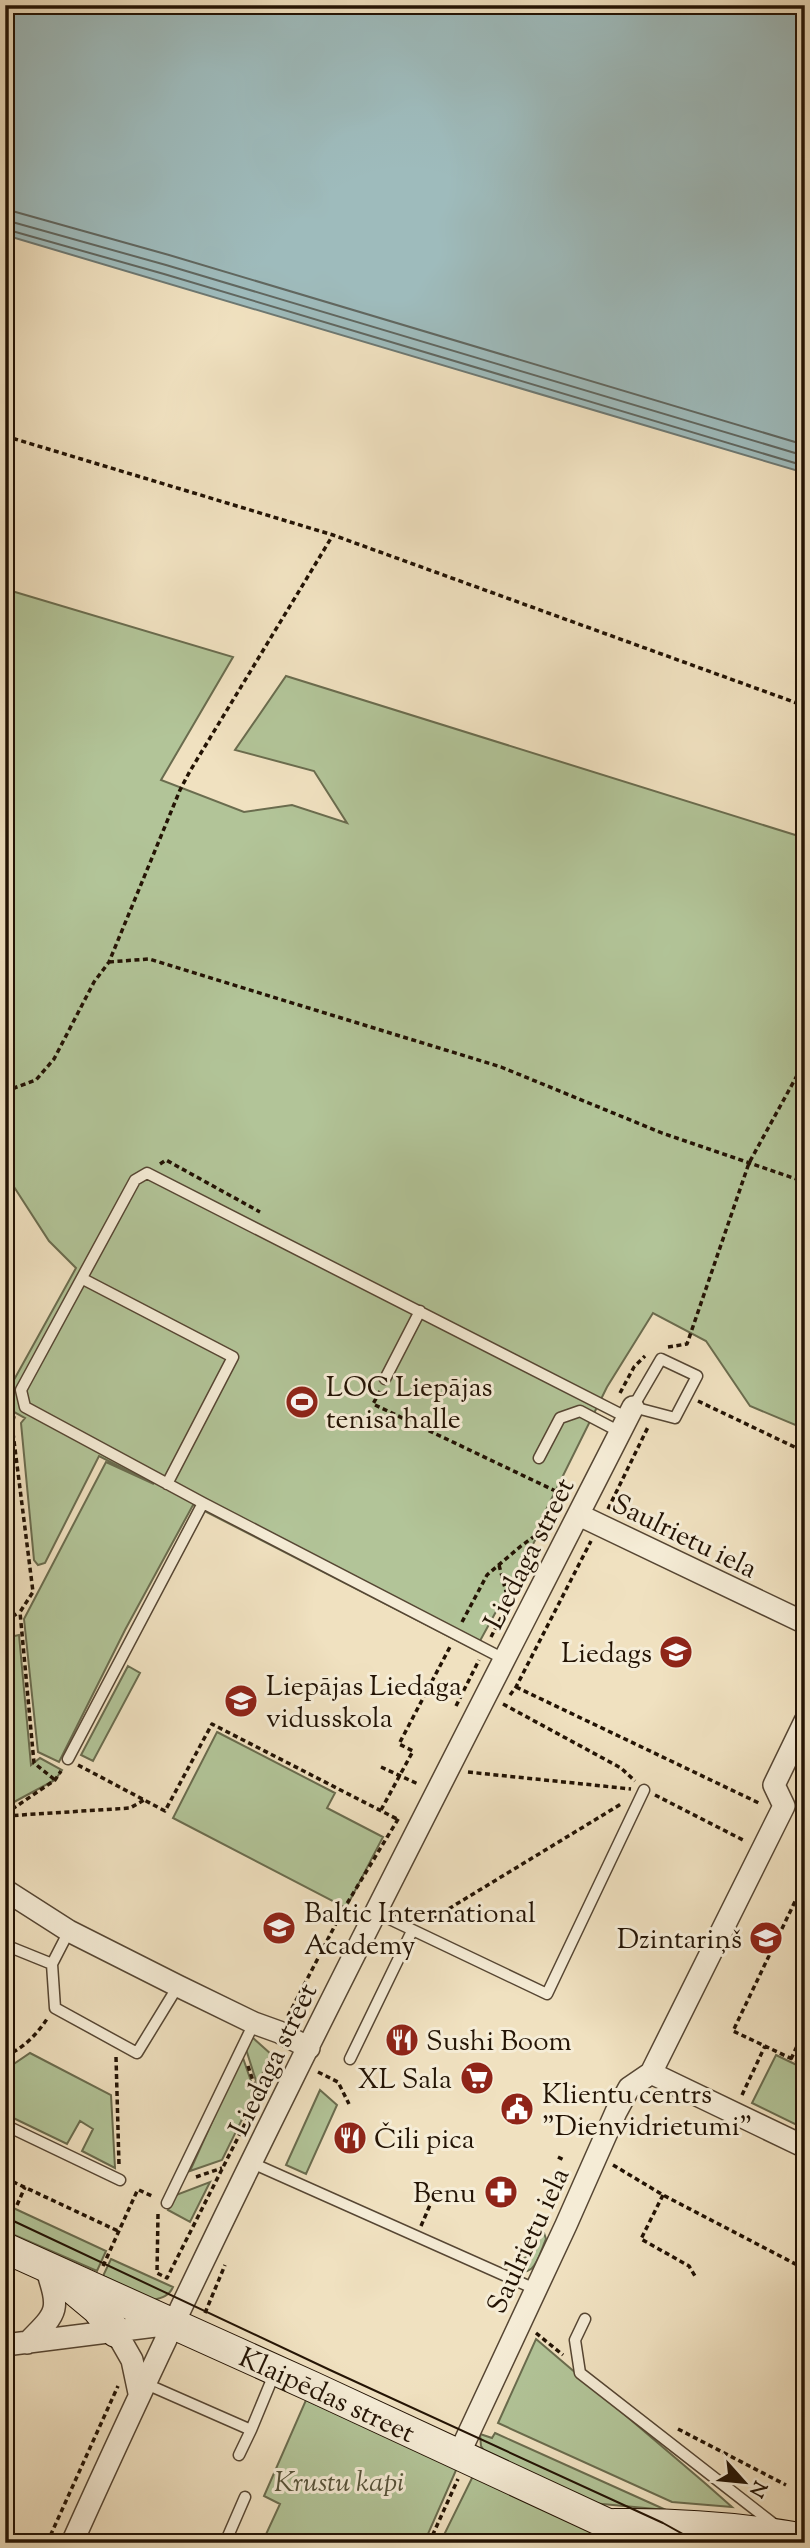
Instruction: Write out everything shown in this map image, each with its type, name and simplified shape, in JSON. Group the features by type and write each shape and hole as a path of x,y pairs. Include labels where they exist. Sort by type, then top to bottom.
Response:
{"main road":[{"name":"Klaipēdas street","path":"5,2248 275,2370 461,2461 611,2524 649,2543"},
{"path":"46,2267 97,2309 116,2332"},
{"path":"611,2524 694,2524 736,2527 797,2537"}],"street":[{"name":"Liedaga street","path":"72,2543 171,2324 627,1419"},
{"name":"Saulrietu iela","path":"579,1515 805,1623"},
{"name":"Saulrietu iela","path":"461,2461 535,2289 616,2112 629,2088 651,2073 784,1806 774,1785 805,1721"},
{"path":"5,1890 69,1931 177,1986 309,2048"},
{"path":"651,2073 805,2147"},
{"path":"27,2343 54,2314 55,2297 46,2267"},
{"path":"5,2345 171,2324"},
{"path":"116,2332 132,2360 142,2388"}],"lane":[{"path":"504,1659 25,1407 21,1390 135,1180 147,1173 627,1419"},
{"path":"83,1279 233,1357 167,1483"},
{"path":"385,1379 420,1311"},
{"path":"539,1458 560,1418 580,1411 627,1419 655,1414 675,1419 698,1376 661,1359 627,1419"},
{"path":"68,1759 203,1503"},
{"path":"377,1913 547,1994 644,1790"},
{"path":"69,1931 52,1964 55,2008 137,2053 177,1986"},
{"path":"350,2059 412,1931"},
{"path":"5,1945 52,1964"},
{"path":"162,2201 175,2185 254,2023"},
{"path":"5,2125 120,2180"},
{"path":"252,2163 535,2289"},
{"path":"585,2319 575,2340 580,2372 797,2537"},
{"path":"239,2455 275,2370"},
{"path":"142,2388 251,2430"},
{"path":"225,2543 245,2497"}],"path":[{"path":"5,436 333,535 805,706"},
{"path":"5,1084 15,1088 36,1080 54,1059 94,982 109,962 185,781 333,535"},
{"path":"109,962 149,959 404,1035 501,1067 662,1133 805,1182"},
{"path":"659,1351 687,1344 749,1163 805,1062"},
{"path":"5,1115 15,1088"},
{"path":"634,1367 646,1355"},
{"path":"385,1379 373,1404 566,1496"},
{"path":"5,1621 20,1612 33,1592 12,1424 21,1390"},
{"path":"687,1395 805,1451"},
{"path":"655,1414 516,1687 770,1808"},
{"path":"6,1425 12,1424"},
{"path":"499,1565 509,1603"},
{"path":"20,1612 34,1763 55,1780"},
{"path":"452,1714 485,1648"},
{"path":"502,1704 621,1768 644,1790 753,1845"},
{"path":"5,1815 55,1780 68,1759 165,1811 212,1724 398,1820"},
{"path":"381,1810 413,1751 399,1744"},
{"path":"381,1767 418,1784 424,1773"},
{"path":"467,1772 644,1790"},
{"path":"412,1931 644,1790"},
{"path":"5,1815 130,1808 144,1800"},
{"path":"101,2271 136,2188 162,2201 157,2273 167,2278 258,2098 278,2052 279,2032 343,1910 405,1808"},
{"path":"805,1893 800,1891 733,2031 805,2065"},
{"path":"5,2056 38,2032 55,2008"},
{"path":"791,2059 805,2029"},
{"path":"115,2041 120,2180"},
{"path":"739,2101 765,2046"},
{"path":"242,2049 258,2098"},
{"path":"316,2071 338,2082 349,2104"},
{"path":"558,2157 564,2160"},
{"path":"175,2185 222,2168 252,2163"},
{"path":"611,2164 663,2195 805,2269"},
{"path":"5,2178 118,2231"},
{"path":"17,2205 25,2187"},
{"path":"663,2195 641,2239 689,2266 695,2276"},
{"path":"416,2237 430,2205"},
{"path":"202,2319 211,2298"},
{"path":"47,2543 119,2384"},
{"path":"429,2543 461,2461"}],"green space":[{"path":"5,589 233,657 161,780 244,812 292,805 347,823 314,771 235,750 286,676 805,838 805,1429 750,1406 706,1341 653,1313 607,1387 540,1522 544,1524 475,1650 193,1505 125,1630 59,1762 38,1752 24,1619 106,1462 154,1484 99,1456 45,1563 38,1565 34,1560 21,1423 25,1418 5,1407 5,1396 76,1268 49,1241 5,1173"},
{"path":"19,1635 31,1765 40,1758 62,1770 55,1780 14,1802 5,1783 5,1638"},
{"path":"128,1666 140,1673 93,1761 81,1755"},
{"path":"217,1732 335,1793 327,1808 383,1837 346,1908 173,1818"},
{"path":"252,2037 272,2055 257,2084 246,2049"},
{"path":"30,2053 111,2095 115,2168 82,2151 93,2129 80,2121 67,2144 5,2114 5,2070"},
{"path":"242,2055 255,2093 222,2160 190,2171"},
{"path":"776,2055 805,2069 805,2129 752,2103"},
{"path":"320,2090 337,2105 306,2174 286,2165"},
{"path":"210,2182 190,2222 168,2210 176,2195"},
{"path":"9,2206 106,2251 97,2271 5,2231 5,2215"},
{"path":"538,2231 544,2233 546,2239 534,2266 524,2271 509,2267 531,2254"},
{"path":"111,2259 173,2287 165,2296 153,2300 103,2276"},
{"path":"536,2339 732,2507 672,2502 498,2423"},
{"name":"Krustu kapi","path":"306,2400 457,2468 424,2543 262,2543 280,2504 264,2496"},
{"path":"495,2433 666,2510 592,2503 487,2455 481,2446 480,2434 492,2438"},
{"path":"473,2476 621,2543 440,2543"}],"water":[{"path":"5,5 805,5 805,473 5,235"}],"tram line":[{"path":"5,2217 663,2523 699,2543"}],"place":[{"name":"LOC Liepājas tenisa halle","path":"302,1402"},
{"name":"Liedags","path":"676,1652"},
{"name":"Liepājas Liedaga vidusskola","path":"241,1701"},
{"name":"Baltic International Academy","path":"279,1928"},
{"name":"Dzintariņš","path":"766,1938"},
{"name":"Sushi Boom","path":"402,2040"},
{"name":"XL Sala","path":"477,2078"},
{"name":"Klientu centrs \"Dienvidrietumi\"","path":"517,2109"},
{"name":"Čili pica","path":"350,2138"},
{"name":"Benu","path":"501,2192"}]}
